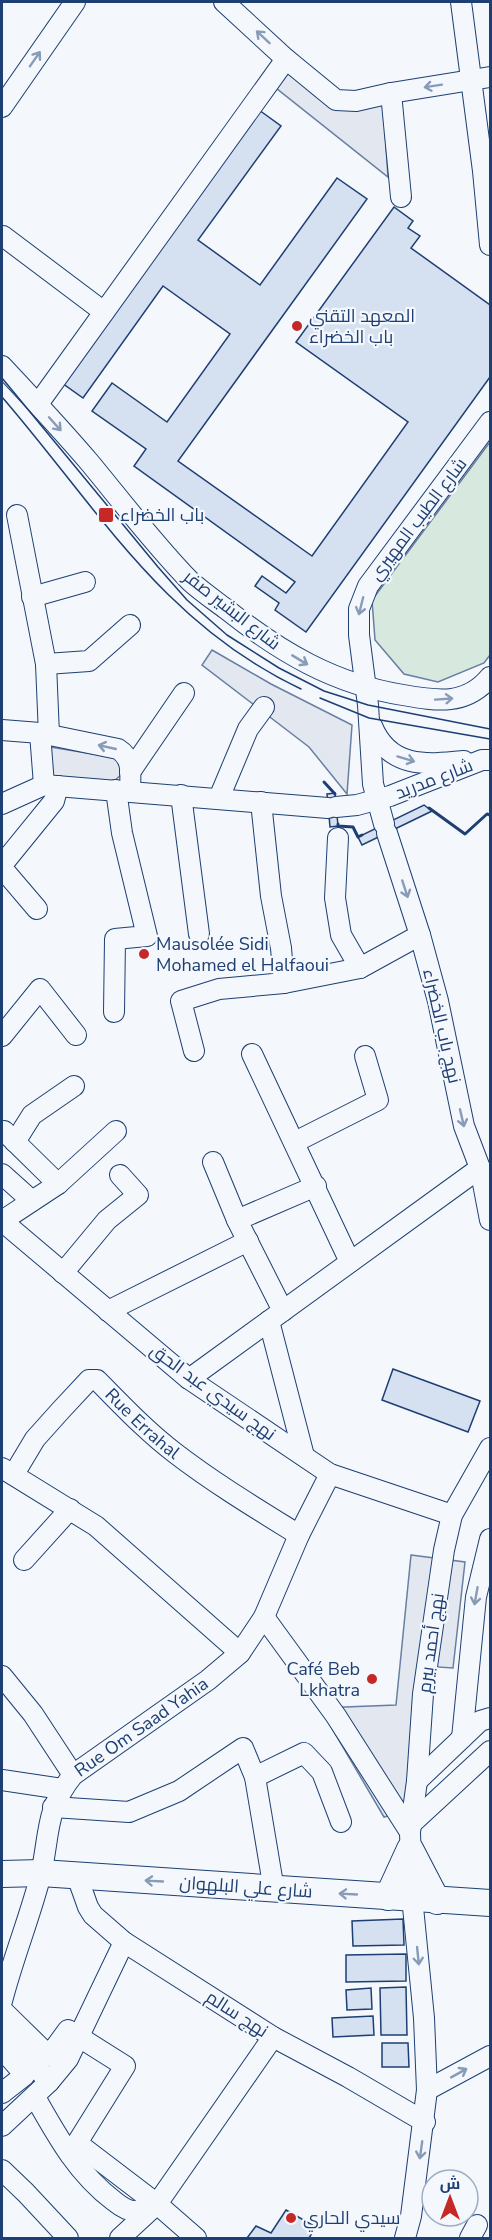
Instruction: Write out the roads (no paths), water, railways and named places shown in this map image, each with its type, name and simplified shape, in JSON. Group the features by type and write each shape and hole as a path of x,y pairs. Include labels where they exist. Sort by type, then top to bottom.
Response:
{"main road":[{"path":"410,1835 412,1898"},
{"path":"410,1835 412,1898"},
{"name":"شارع علي البلهوان","path":"2,1874 41,1873 490,1903"}],"street":[{"path":"2,107 75,2"},
{"path":"224,2 286,59 336,100 356,101 481,78"},
{"path":"461,2 481,78 483,171 490,245"},
{"path":"38,404 286,59"},
{"path":"391,93 401,197"},
{"path":"3,236 104,312"},
{"name":"شارع البشير صفر","path":"2,366 91,464 124,507 192,583 261,637 314,668 366,688 438,700 464,697 477,692 490,677"},
{"name":"شارع الطيب المهيري","path":"377,800 373,784 369,718 358,621 359,609 368,586 490,422"},
{"path":"17,515 46,664 44,734 54,801 2,866 37,909"},
{"path":"32,597 85,582"},
{"path":"46,664 88,661 130,625"},
{"path":"126,785 184,693"},
{"path":"219,798 248,729 264,707"},
{"path":"369,718 383,747 394,755 428,764 486,760"},
{"path":"2,730 44,734 118,749 128,758 122,833 147,936 115,939 114,1012"},
{"name":"شارع مدريد","path":"51,785 126,785 181,795 332,807 377,800 486,760"},
{"path":"2,804 51,785"},
{"path":"181,795 199,934"},
{"name":"نهج باب الخضراء","path":"377,800 420,935 438,1001 464,1126 485,1180 490,1220"},
{"path":"261,802 271,896 281,948 284,983"},
{"path":"338,838 336,898 340,935 360,968"},
{"path":"194,1052 181,1001 219,989 284,983 360,968 420,935"},
{"path":"2,1036 40,989 76,1035"},
{"path":"252,1054 350,1262"},
{"path":"295,1143 378,1100 365,1056"},
{"path":"58,1184 10,1136 32,1115 74,1086"},
{"path":"2,1221 58,1184 116,1131"},
{"path":"213,1162 248,1241 276,1316 304,1456"},
{"path":"2,1174 32,1201"},
{"path":"63,1273 107,1220 138,1196 120,1174"},
{"path":"189,1379 350,1262 485,1180"},
{"path":"237,1220 316,1186"},
{"name":"نهج سيدي عبد الحق","path":"2,1221 189,1379 330,1474 452,1515"},
{"path":"108,1311 248,1241"},
{"name":"Rue Errahal","path":"8,1471 89,1380 97,1380 175,1453 239,1498 299,1535"},
{"name":"نهج أحمد بيرم","path":"410,1835 417,1781 423,1694 444,1550 452,1515 490,1449"},
{"path":"8,1471 96,1526 240,1653"},
{"name":"Rue Om Saad Yahia","path":"2,2001 41,1873 53,1807 68,1782 208,1680 240,1653 264,1617 299,1535 330,1474"},
{"path":"24,1560 70,1509"},
{"path":"462,1737 476,1597 490,1539"},
{"path":"264,1617 336,1716 410,1835 490,1751"},
{"path":"2,1676 33,1714 68,1782 2,1780"},
{"path":"417,1781 462,1737 480,1721 490,1716"},
{"path":"53,1807 129,1812 179,1791 243,1748 255,1777 274,1890"},
{"path":"255,1777 304,1753 322,1772 341,1822"},
{"name":"نهج سالم","path":"77,1876 93,1915 124,1942 273,2037 425,2122"},
{"path":"405,2238 411,2216 425,2122 427,2090 424,2018 412,1898"},
{"path":"2,2126 35,2097 68,2059 124,1942"},
{"path":"2,2010 49,2056 68,2030 125,2066 77,2143 157,2204 196,2238"},
{"path":"2,2026 49,2082"},
{"path":"120,2238 157,2204 273,2037"},
{"path":"2,2049 25,2075 2,2093"},
{"path":"427,2090 490,2056"},
{"path":"35,2097 65,2151 102,2192 122,2207 134,2211 157,2204"},
{"path":"2,2170 68,2238"},
{"path":"2,2181 56,2238"}],"tram line":[{"path":"2,378 158,567 187,600 227,635 279,668 324,691 368,705 490,729"},
{"path":"2,397 102,521 171,597 209,631 252,662 301,689"},
{"path":"320,698 369,718 490,739"}],"place":[{"name":"المعهد التقني باب الخضراء","path":"297,326"},
{"name":"باب الخضراء","path":"106,515"},
{"name":"Mausolée Sidi Mohamed el Halfaoui","path":"144,954"},
{"name":"Café Beb Lkhatra","path":"372,1679"},
{"name":"سيدي الحاري","path":"291,2218"}]}
